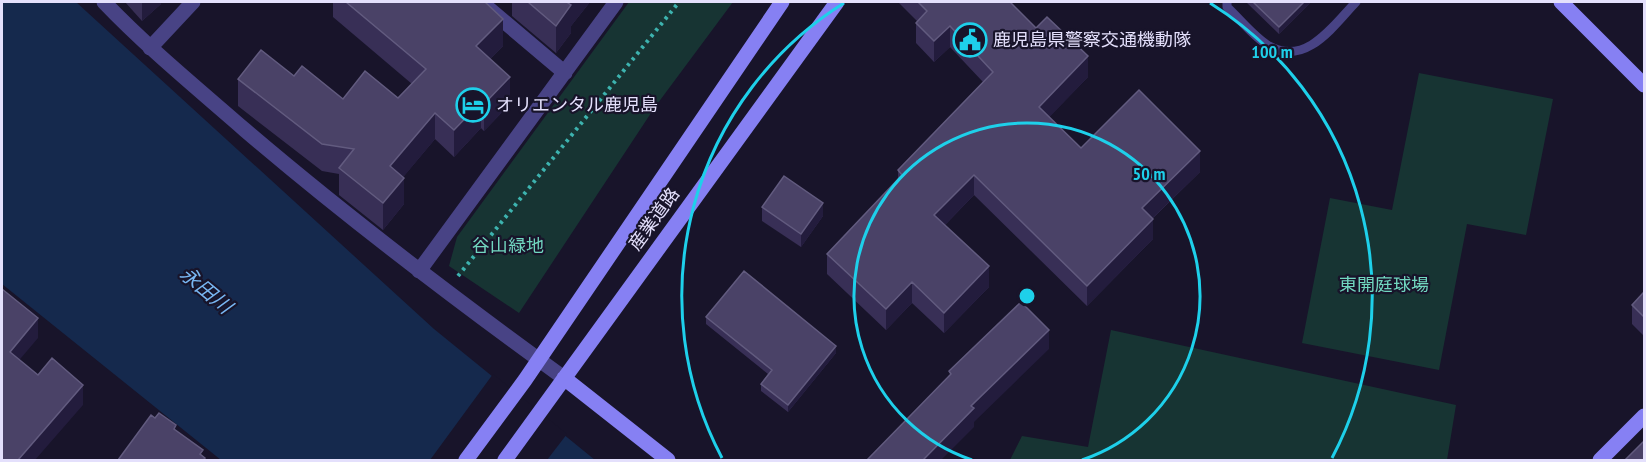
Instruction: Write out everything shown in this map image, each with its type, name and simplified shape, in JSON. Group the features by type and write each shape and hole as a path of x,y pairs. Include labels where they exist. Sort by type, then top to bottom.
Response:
{"main road":[{"name":"産業道路","path":"466,460 525,380 782,2"},
{"name":"産業道路","path":"505,460 837,2"},
{"path":"1561,2 1644,85"},
{"path":"564,378 668,460"},
{"path":"1600,460 1644,416"}],"street":[{"path":"104,2 150,48 315,189 419,272 564,378"},
{"path":"150,48 192,2"},
{"path":"481,2 565,73"},
{"path":"419,272 616,2"}],"lane":[{"path":"1227,2 1227,7 1269,46 1292,52 1318,43 1356,2"}],"path":[{"path":"458,276 679,2"}],"green space":[{"name":"谷山緑地","path":"629,2 733,2 655,107 519,313 449,266 457,237"},
{"name":"東開庭球場","path":"1419,73 1553,99 1526,235 1467,224 1439,370 1302,343 1330,198 1392,210"},
{"path":"1111,330 1456,405 1447,460 1010,460 1022,436 1088,447"}],"water":[{"name":"永田川","path":"2,2 76,2 434,329 595,460 221,460 2,284"}],"pier":[{"path":"493,374 567,434 547,460 430,460"}],"building":[{"path":"346,2 485,2 503,19 476,46 510,77 454,130 435,113 390,166 404,178 383,203 339,168 354,149 322,144 238,79 261,50 294,76 302,66 343,99 365,71 398,98 426,69"},
{"path":"528,2 569,2 571,5 556,26"},
{"path":"918,2 1010,2 1036,28 1047,17 1088,56 1039,107 1081,148 1139,90 1200,151 1142,208 1153,219 1087,286 974,175 934,215 989,266 944,313 912,282 886,309 827,254 902,175 898,170 993,72 950,26 934,41 916,23 927,11"},
{"path":"1253,2 1304,2 1279,27"},
{"path":"784,176 823,203 801,234 762,207"},
{"path":"744,271 836,346 788,405 761,384 772,370 706,317"},
{"path":"2,289 38,318 10,352 38,375 52,358 83,385 18,460 2,460"},
{"path":"1644,292 1644,317 1632,305"},
{"path":"1021,302 1049,330 971,406 974,408 923,460 867,460 951,374 949,371"},
{"path":"159,413 176,425 174,429 203,450 200,454 205,458 203,460 118,460 151,415 155,418"},
{"path":"1644,441 1644,460 1625,460"}],"place":[{"name":"鹿児島県警察交通機動隊","path":"970,40"},
{"name":"オリエンタル鹿児島","path":"473,105"}]}
